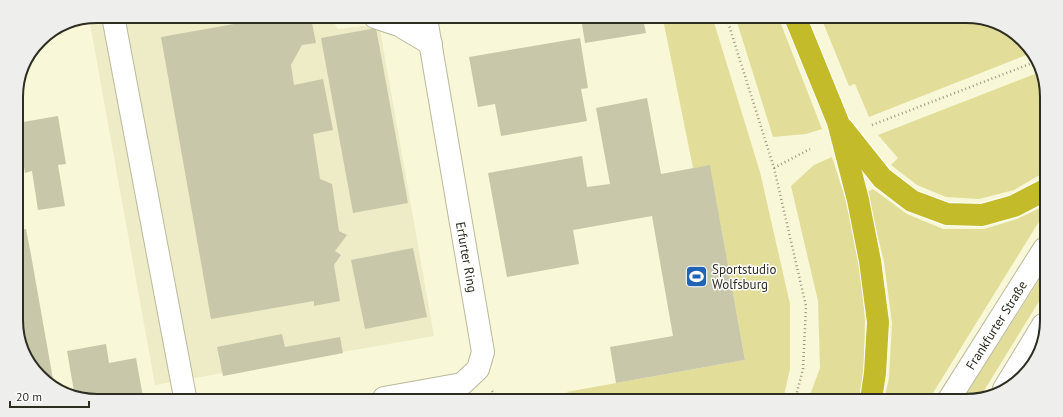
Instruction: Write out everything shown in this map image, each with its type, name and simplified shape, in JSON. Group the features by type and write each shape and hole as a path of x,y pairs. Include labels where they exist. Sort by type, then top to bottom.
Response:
{"highway":[{"path":"798,23 838,122 858,200 870,261 878,322 875,373 872,394"},
{"path":"838,122 882,178 912,201 947,214 982,215 1014,206 1040,193"}],"street":[{"path":"114,23 184,394"},
{"path":"393,23 431,44"},
{"name":"Erfurter Ring","path":"427,23 483,352 478,369 463,391 429,394"},
{"name":"Frankfurter Straße","path":"952,394 1040,255"},
{"path":"1010,380 1038,333"}],"path":[{"path":"728,23 774,168 806,306 803,369 797,394"},
{"path":"872,125 1032,63"},
{"path":"774,168 810,149"}],"shaded area":[{"path":"90,23 334,23 338,29 379,24 434,336 155,385"},
{"path":"664,23 714,23 760,172 790,304 790,369 784,394 573,394 566,392 745,360 710,166 693,168"},
{"path":"737,23 781,23 822,129 806,134 773,137"},
{"path":"823,23 975,24 990,27 999,31 1015,41 1026,55 869,117 855,84 849,86"},
{"path":"1036,74 1040,97 1040,175 1014,190 979,199 946,197 917,185 891,165 898,158 878,135"},
{"path":"832,157 847,204 860,262 865,320 864,368 860,394 810,394 820,368 818,301 791,186 814,165"},
{"path":"873,189 907,214 943,229 984,229 1017,219 1040,208 1040,220 932,394 885,394 889,378 892,323 884,262 867,192"},
{"path":"1040,278 1040,300 983,392 966,394"}],"building":[{"path":"240,23 312,23 316,43 302,45 291,65 294,85 323,79 333,130 313,134 320,179 332,184 339,231 347,235 335,251 341,255 334,265 340,301 314,306 314,301 211,319 161,37"},
{"path":"582,23 644,23 646,33 585,43"},
{"path":"376,28 408,203 353,213 321,38"},
{"path":"580,38 588,88 581,89 587,121 501,136 495,104 478,107 469,57"},
{"path":"647,98 661,174 710,165 745,360 616,383 610,347 673,336 652,216 573,230 579,264 507,277 488,173 582,156 587,187 610,184 596,108"},
{"path":"58,116 66,164 58,165 65,206 38,210 32,171 25,173 23,160 23,122"},
{"path":"26,229 53,379 41,369 31,353 24,334 23,230"},
{"path":"413,248 427,317 365,329 351,260"},
{"path":"282,334 285,347 340,337 343,353 223,376 217,347"},
{"path":"106,344 109,363 136,358 142,394 97,394 74,390 67,351"}],"place":[{"name":"Sportstudio Wolfsburg","path":"696,276"}]}
